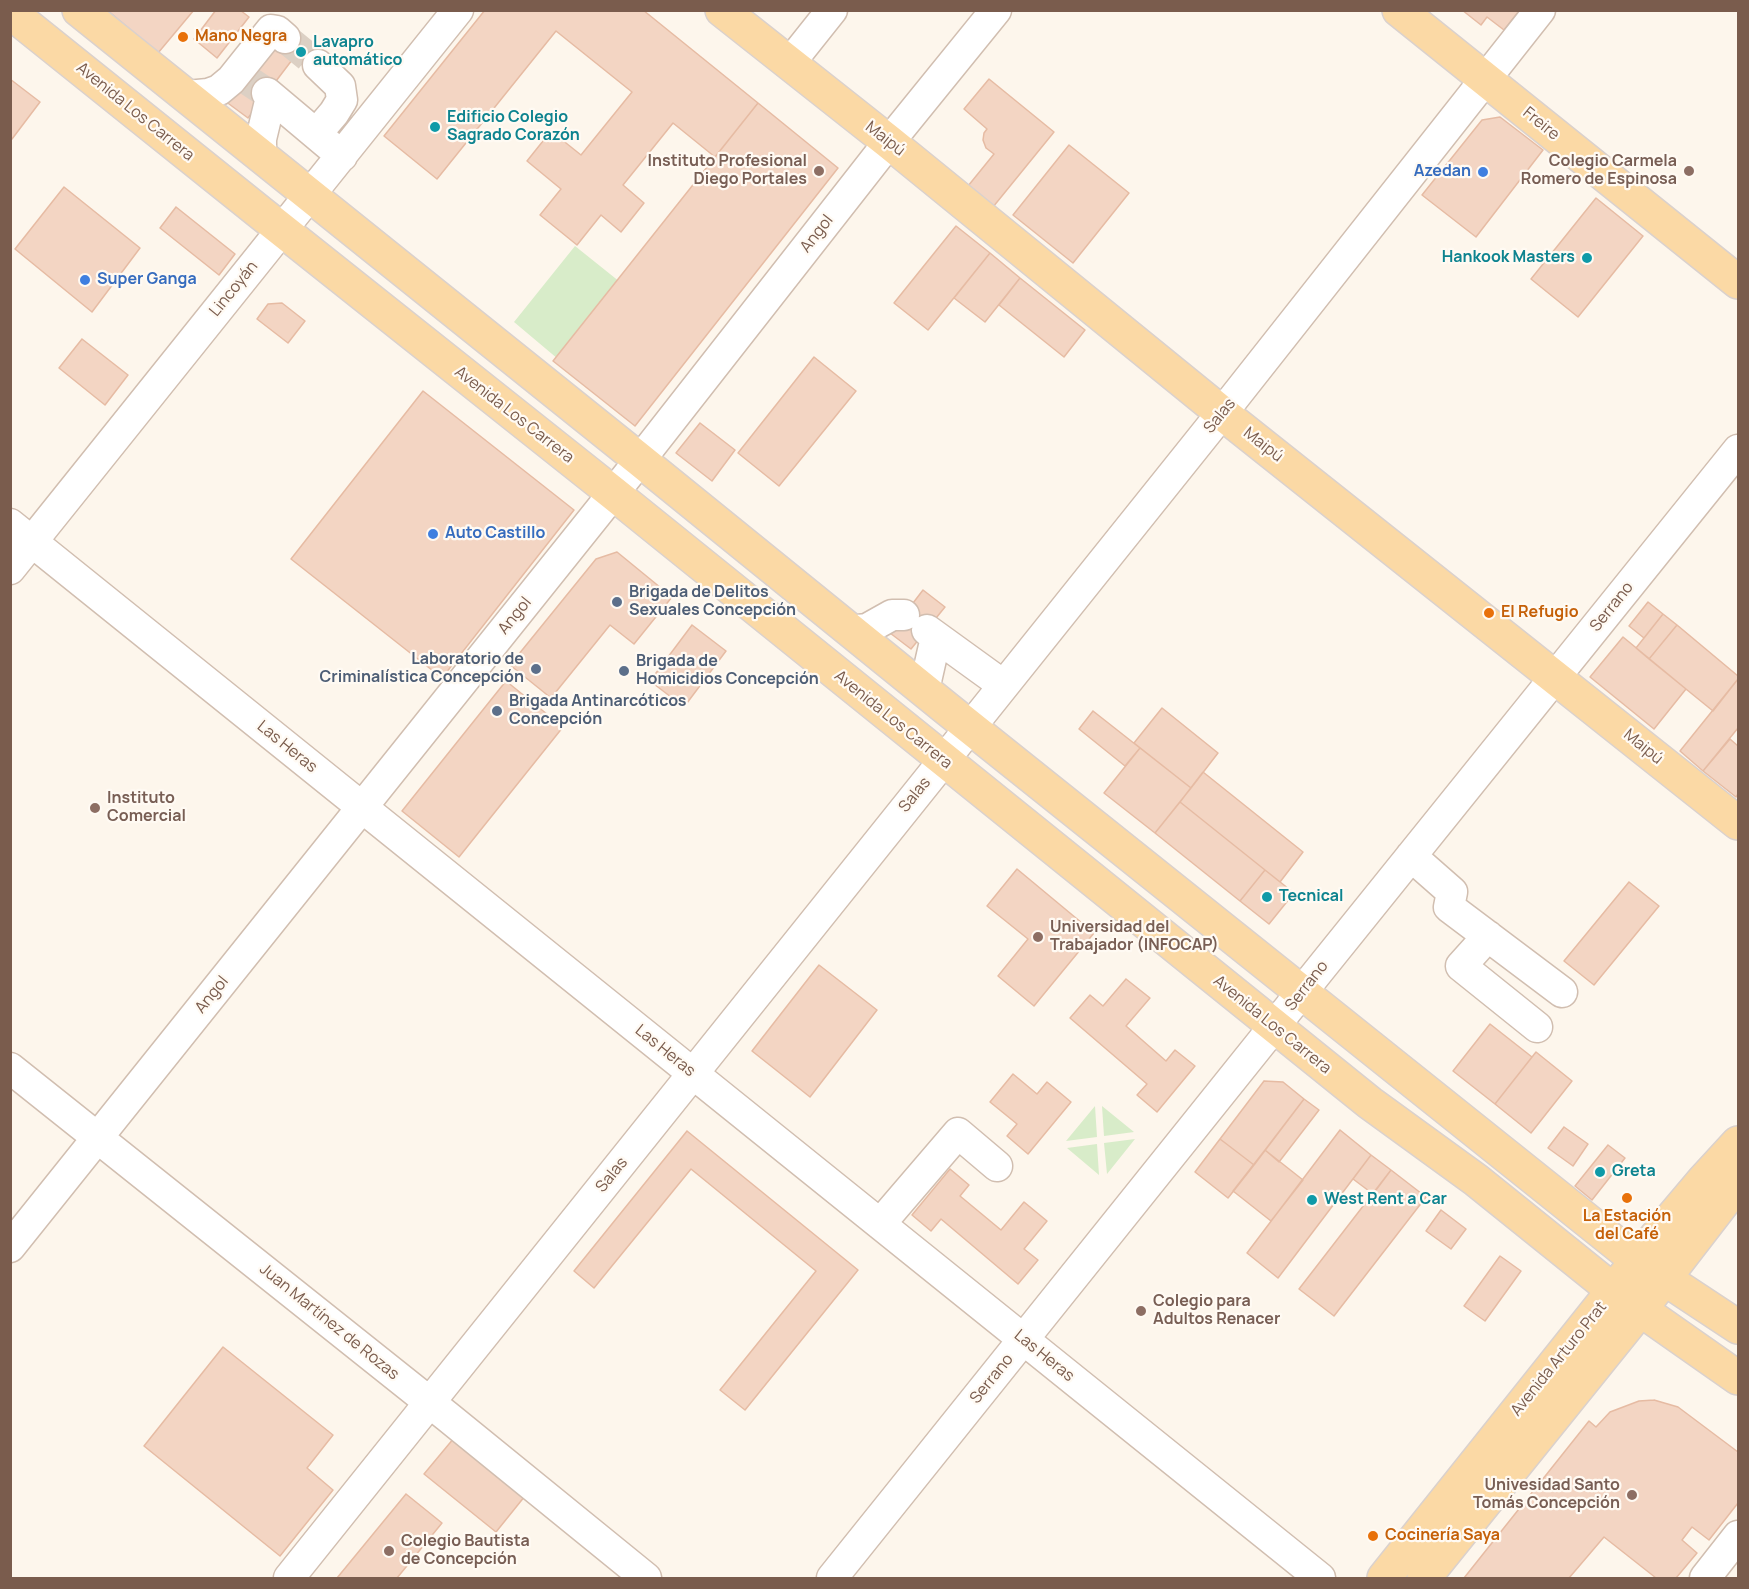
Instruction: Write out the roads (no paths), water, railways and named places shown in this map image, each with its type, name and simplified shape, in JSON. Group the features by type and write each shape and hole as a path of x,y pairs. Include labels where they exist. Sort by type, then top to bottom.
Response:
{"main road":[{"path":"79,10 1302,992 1652,1269 1738,1327"},
{"name":"Maipú","path":"722,10 889,142 1222,413 1738,824"},
{"name":"Freire","path":"1399,10 1738,282"},
{"name":"Avenida Los Carrera","path":"10,12 613,493 1274,1028 1370,1103 1476,1180 1614,1291 1738,1378"},
{"name":"Avenida Arturo Prat","path":"1424,1578 1640,1310 1652,1269 1704,1180 1738,1143"},
{"name":"Avenida Arturo Prat","path":"1384,1578 1614,1291 1652,1269 1738,1183"}],"street":[{"name":"Lincoyán","path":"10,569 21,533 282,230 458,10"},
{"path":"789,64 832,10"},
{"name":"Angol","path":"10,1247 640,460 889,142 996,10"},
{"name":"Salas","path":"288,1578 1222,413 1540,10"},
{"path":"261,155 261,139 253,87 278,34"},
{"path":"316,134 342,100 340,87 318,66"},
{"path":"187,96 253,87 342,156"},
{"name":"Serrano","path":"832,1578 1738,450"},
{"name":"Las Heras","path":"21,533 1320,1578"},
{"path":"850,631 867,629 892,615 922,627 1004,685"},
{"path":"922,627 924,690"},
{"path":"1411,856 1452,892 1449,907 1562,992"},
{"path":"1488,936 1461,966 1537,1027"},
{"name":"Juan Martínez de Rozas","path":"10,1068 646,1578"},
{"path":"880,1224 958,1133 997,1166"},
{"path":"1705,1578 1738,1536"}],"tunnel":[{"path":"285,38 318,65"},
{"path":"243,77 267,93"}],"place":[{"name":"Mano Negra","path":"183,37"},
{"name":"Lavapro automático","path":"301,52"},
{"name":"Edificio Colegio Sagrado Corazón","path":"435,127"},
{"name":"Instituto Profesional Diego Portales","path":"819,171"},
{"name":"Colegio Carmela Romero de Espinosa","path":"1689,171"},
{"name":"Azedan","path":"1483,172"},
{"name":"Hankook Masters","path":"1587,258"},
{"name":"Super Ganga","path":"85,280"},
{"name":"Auto Castillo","path":"433,534"},
{"name":"Brigada de Delitos Sexuales Concepción","path":"617,602"},
{"name":"El Refugio","path":"1489,613"},
{"name":"Laboratorio de Criminalística Concepción","path":"536,669"},
{"name":"Brigada de Homicidios Concepción","path":"624,671"},
{"name":"Brigada Antinarcóticos Concepción","path":"497,711"},
{"name":"Instituto Comercial","path":"95,808"},
{"name":"Tecnical","path":"1267,897"},
{"name":"Universidad del Trabajador (INFOCAP)","path":"1038,937"},
{"name":"Greta","path":"1600,1172"},
{"name":"La Estación del Café","path":"1627,1198"},
{"name":"West Rent a Car","path":"1312,1200"},
{"name":"Colegio para Adultos Renacer","path":"1141,1311"},
{"name":"Univesidad Santo Tomás Concepción","path":"1632,1495"},
{"name":"Cocinería Saya","path":"1373,1536"},
{"name":"Colegio Bautista de Concepción","path":"389,1551"}]}
